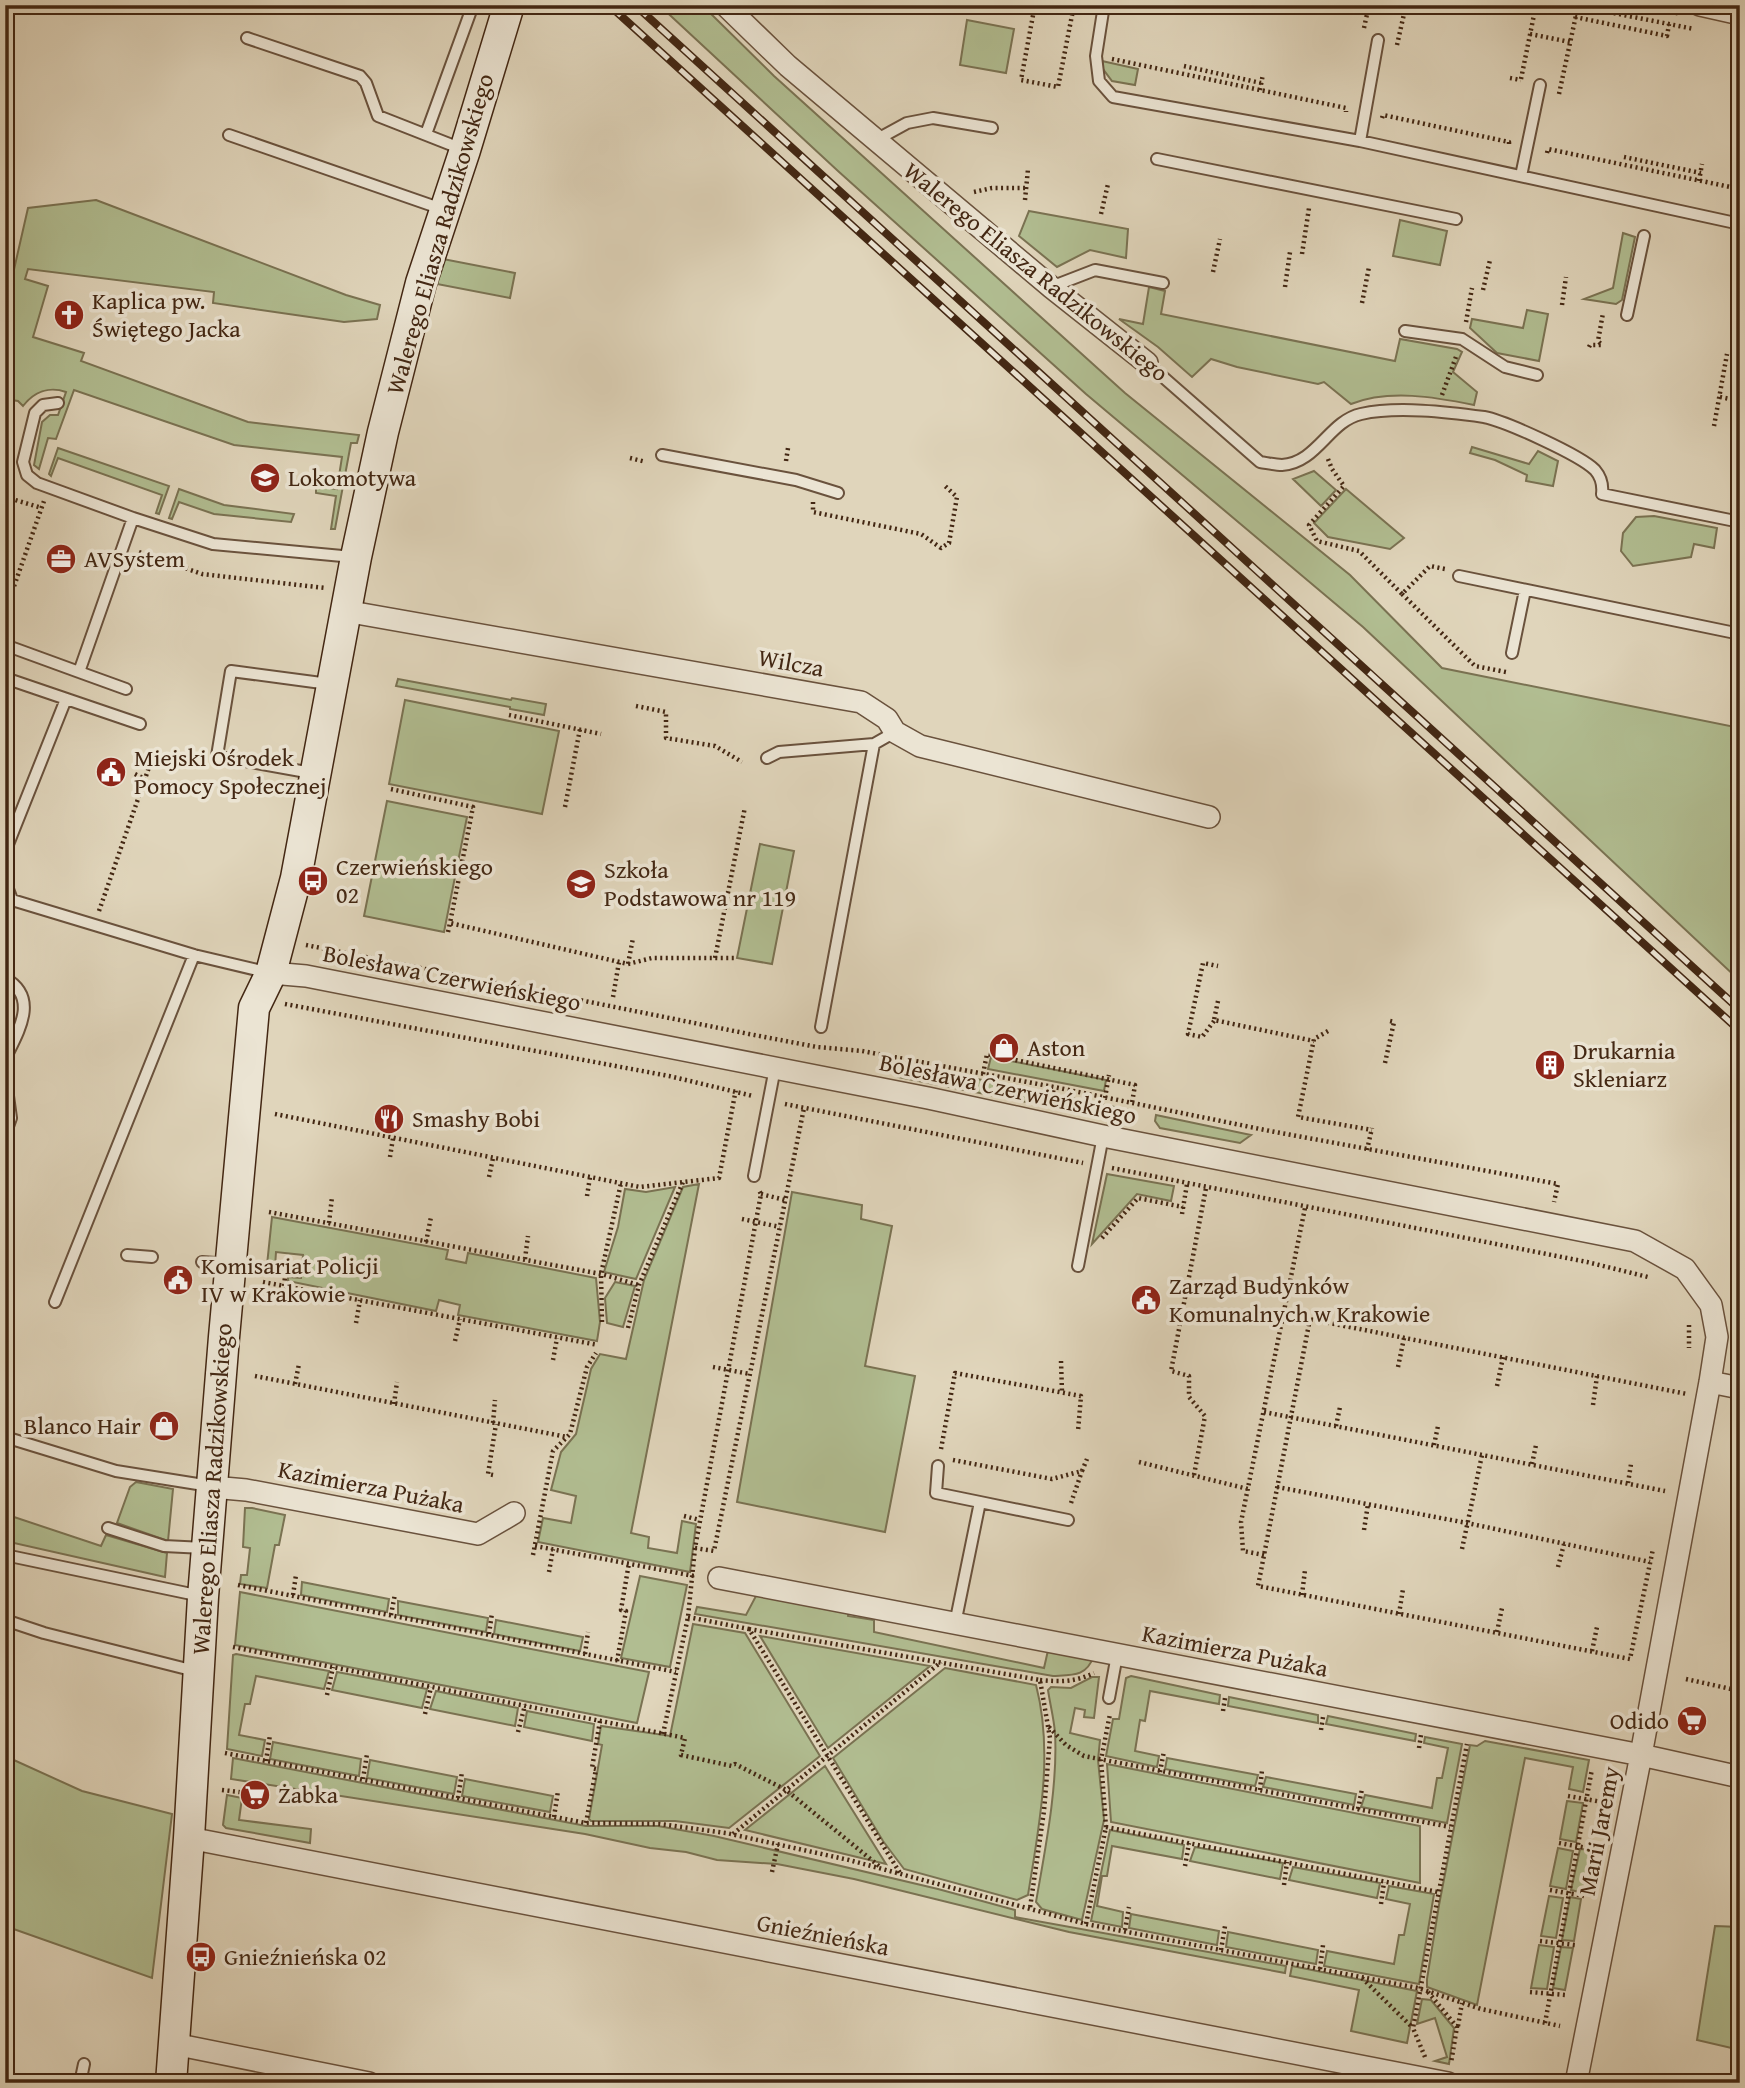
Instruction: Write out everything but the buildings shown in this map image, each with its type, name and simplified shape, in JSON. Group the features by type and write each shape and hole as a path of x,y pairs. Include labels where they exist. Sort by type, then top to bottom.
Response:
{"street":[{"name":"Walerego Eliasza Radzikowskiego","path":"171,2083 212,1487 216,1263 254,1008 271,973 296,878 332,684 339,600 356,557 383,432 421,283 509,5"},
{"name":"Walerego Eliasza Radzikowskiego","path":"725,5 788,66 1051,287 1147,363"},
{"path":"1700,5 1740,14"},
{"name":"Wilcza","path":"339,600 861,702 887,719 895,732 920,746 1209,817"},
{"name":"Bolesława Czerwieńskiego","path":"271,973 306,976 1635,1241 1685,1269 1711,1305"},
{"name":"Marii Jaremy","path":"1576,2083 1709,1390 1717,1337 1711,1305"},
{"path":"1709,1390 1740,1388"},
{"name":"Kazimierza Pużaka","path":"212,1487 246,1490 478,1534 514,1513"},
{"name":"Kazimierza Pużaka","path":"719,1578 1641,1755 1740,1777"},
{"name":"Gnieźnieńska","path":"189,1838 1449,2076"},
{"path":"173,2044 369,2083"}],"lane":[{"path":"426,134 473,5"},
{"path":"1104,5 1096,56 1099,80 1113,97 1360,141 1740,224"},
{"path":"247,38 359,76 366,83 378,116 465,150"},
{"path":"1360,141 1378,40"},
{"path":"1521,176 1540,85"},
{"path":"876,140 907,123 933,118 992,128"},
{"path":"229,135 445,210"},
{"path":"1157,159 1456,219"},
{"path":"1627,315 1644,236"},
{"path":"1051,287 1095,270 1163,283"},
{"path":"1405,331 1462,338 1505,367 1538,375"},
{"name":"Walerego Eliasza Radzikowskiego","path":"1147,363 1261,462 1283,465 1309,456 1344,422 1360,414 1405,410 1435,413"},
{"path":"58,403 43,404 35,413 23,457 24,469 31,480 213,544 356,557"},
{"path":"1435,413 1487,418 1533,436 1595,470 1603,485 1602,494 1740,522"},
{"path":"662,455 796,480 838,493"},
{"path":"79,672 133,518"},
{"path":"1459,576 1740,634"},
{"path":"1513,653 1525,590"},
{"path":"5,645 126,689"},
{"path":"316,774 217,756 231,671 332,684"},
{"path":"5,678 140,724"},
{"path":"5,852 66,699"},
{"path":"767,758 779,752 874,744 895,732"},
{"path":"821,1027 874,744"},
{"path":"5,814 18,819"},
{"path":"5,881 9,903 194,955 271,973"},
{"path":"55,1302 194,955"},
{"path":"5,978 17,985 25,1006 19,1030 5,1059"},
{"path":"754,1176 775,1069"},
{"path":"5,1074 11,1118 5,1135"},
{"path":"1078,1266 1103,1136"},
{"path":"127,1255 152,1257"},
{"path":"5,1437 116,1471 212,1487"},
{"path":"939,1462 936,1493 1068,1520"},
{"path":"955,1624 980,1502"},
{"path":"108,1528 164,1546 207,1548"},
{"path":"5,1555 203,1597"},
{"path":"5,1620 44,1633 198,1672"},
{"path":"1109,1698 1117,1655"},
{"path":"80,2083 84,2064"}],"path":[{"path":"1034,10 1021,79 1058,87 1074,5"},
{"path":"1519,92 1536,5"},
{"path":"1556,5 1577,10"},
{"path":"1559,96 1578,5 1696,30"},
{"path":"1620,26 1623,15"},
{"path":"1575,17 1667,36 1669,24"},
{"path":"1530,34 1570,42"},
{"path":"1105,58 1346,108 1343,125 1379,133 1383,115 1509,142"},
{"path":"1183,73 1184,65 1261,83"},
{"path":"1260,90 1263,74"},
{"path":"1239,85 1240,78"},
{"path":"1510,78 1521,80"},
{"path":"1512,129 1505,160 1544,168 1550,136"},
{"path":"1548,149 1740,189"},
{"path":"1622,165 1624,155 1701,173"},
{"path":"1699,181 1702,164"},
{"path":"1025,200 1028,169"},
{"path":"1101,214 1108,184"},
{"path":"1301,254 1312,190"},
{"path":"1213,272 1220,239"},
{"path":"1284,287 1290,252"},
{"path":"1483,290 1490,260"},
{"path":"1362,303 1369,267"},
{"path":"1562,305 1566,277"},
{"path":"1435,413 1462,338 1472,288"},
{"path":"1589,347 1602,345 1598,341 1604,313"},
{"path":"1714,426 1727,354"},
{"path":"1720,397 1740,401"},
{"path":"1325,452 1332,469 1344,486 1309,525 1317,541 1359,551 1475,666 1513,673 1516,658 1513,653"},
{"path":"806,496 813,503 813,512 921,534 941,548 949,543 957,497 945,486"},
{"path":"5,612 49,487"},
{"path":"5,497 42,509"},
{"path":"123,547 202,574 339,600"},
{"path":"1402,594 1430,566 1458,571 1459,576"},
{"path":"636,706 666,712 666,738 715,746 742,762"},
{"path":"509,715 543,725 601,734"},
{"path":"565,807 580,729"},
{"path":"94,925 154,753"},
{"path":"135,774 145,779"},
{"path":"391,789 474,804 448,932"},
{"path":"715,958 746,807"},
{"path":"450,923 628,964 652,958 737,958"},
{"path":"628,964 633,938"},
{"path":"299,942 311,947 817,1047 862,1051 1367,1150 1558,1182 1549,1224"},
{"path":"613,997 619,962"},
{"path":"1217,1001 1214,1020 1202,1037 1188,1034 1203,963 1218,966"},
{"path":"285,1004 670,1076 769,1101 1587,1262 1657,1279"},
{"path":"1214,1020 1314,1041"},
{"path":"1385,1063 1394,1022 1390,1021"},
{"path":"1328,1031 1314,1041 1298,1116 1372,1129 1367,1150"},
{"path":"275,1115 640,1187 719,1178 749,1034"},
{"path":"983,1074 987,1054 1109,1077 1135,1085 1132,1103"},
{"path":"1105,1098 1109,1077"},
{"path":"695,1548 715,1551 804,1108"},
{"path":"390,1157 393,1138"},
{"path":"489,1177 493,1157"},
{"path":"663,1734 688,1617 695,1548 761,1194 754,1176"},
{"path":"587,1196 590,1177"},
{"path":"628,1328 639,1285 683,1181"},
{"path":"602,1322 601,1274 621,1183"},
{"path":"1182,1214 1187,1184"},
{"path":"1194,1475 1205,1416 1189,1397 1189,1376 1171,1371 1206,1188"},
{"path":"761,1194 785,1200"},
{"path":"329,1223 332,1197"},
{"path":"1082,1248 1092,1250 1138,1198 1183,1207"},
{"path":"1264,1555 1243,1551 1241,1522 1305,1208"},
{"path":"269,1212 601,1274 639,1285"},
{"path":"426,1241 431,1217"},
{"path":"742,1219 780,1227"},
{"path":"524,1260 528,1236"},
{"path":"264,1269 286,1269 284,1286"},
{"path":"262,1282 598,1345"},
{"path":"356,1323 360,1300"},
{"path":"1686,1313 1689,1349"},
{"path":"1284,1314 1685,1393 1709,1390"},
{"path":"455,1342 460,1319"},
{"path":"1310,1319 1258,1586 1630,1658 1655,1538"},
{"path":"553,1360 557,1338"},
{"path":"1398,1367 1404,1338"},
{"path":"533,1555 553,1451 570,1434 587,1367 596,1353"},
{"path":"1497,1386 1503,1357"},
{"path":"1061,1362 1062,1392"},
{"path":"295,1384 299,1363"},
{"path":"713,1367 750,1374"},
{"path":"939,1462 955,1374 1081,1396 1078,1431"},
{"path":"1593,1405 1597,1376"},
{"path":"255,1377 567,1437"},
{"path":"394,1404 397,1382"},
{"path":"1682,1406 1686,1383"},
{"path":"493,1475 488,1474 495,1423 495,1400"},
{"path":"1336,1426 1340,1407"},
{"path":"1264,1412 1665,1491"},
{"path":"1434,1445 1438,1426"},
{"path":"1532,1464 1536,1445"},
{"path":"1462,1549 1482,1455"},
{"path":"1068,1520 1087,1459"},
{"path":"951,1460 1052,1479 1082,1471"},
{"path":"1139,1462 1248,1489"},
{"path":"1628,1483 1632,1464"},
{"path":"1662,1503 1667,1478"},
{"path":"1278,1487 1650,1562"},
{"path":"1364,1530 1368,1504"},
{"path":"684,1516 700,1520"},
{"path":"1558,1567 1564,1544"},
{"path":"535,1546 694,1576"},
{"path":"549,1572 553,1549"},
{"path":"617,1661 626,1611 621,1610 629,1563"},
{"path":"1301,1595 1305,1570"},
{"path":"293,1595 296,1575"},
{"path":"238,1585 676,1672"},
{"path":"1399,1614 1403,1589"},
{"path":"391,1615 395,1594"},
{"path":"1496,1632 1502,1608"},
{"path":"489,1634 492,1613"},
{"path":"688,1617 851,1649 1040,1680 1077,1680 1100,1670"},
{"path":"1592,1651 1597,1627"},
{"path":"749,1629 797,1702 826,1757 900,1873"},
{"path":"585,1654 588,1632"},
{"path":"233,1647 685,1738 681,1755 732,1766 735,1764 786,1790 881,1868"},
{"path":"732,1835 841,1742 941,1662"},
{"path":"327,1695 334,1667"},
{"path":"1686,1679 1740,1691"},
{"path":"1030,1908 1048,1773 1048,1726 1040,1680"},
{"path":"425,1714 431,1686"},
{"path":"1223,1711 1225,1693"},
{"path":"518,1732 525,1705"},
{"path":"1086,1924 1106,1827 1101,1760 1110,1713"},
{"path":"1321,1730 1324,1713"},
{"path":"586,1823 596,1769 592,1768 600,1720"},
{"path":"1413,2028 1471,1723"},
{"path":"1048,1726 1084,1756 1450,1826"},
{"path":"1419,1748 1421,1733"},
{"path":"265,1761 270,1735"},
{"path":"1160,1772 1164,1751"},
{"path":"225,1752 586,1823 660,1824 778,1844 881,1868 1086,1924 1421,1989 1462,2003 1560,2026"},
{"path":"363,1779 367,1754"},
{"path":"1545,2023 1594,1759"},
{"path":"1260,1790 1262,1770"},
{"path":"458,1798 462,1772"},
{"path":"1358,1809 1362,1788"},
{"path":"222,1790 248,1793"},
{"path":"554,1817 558,1791"},
{"path":"1568,1796 1602,1802"},
{"path":"1106,1827 1438,1892"},
{"path":"1185,1866 1189,1843"},
{"path":"1559,1843 1593,1849"},
{"path":"772,1872 778,1844"},
{"path":"1284,1885 1287,1863"},
{"path":"1381,1904 1384,1882"},
{"path":"1550,1890 1584,1896"},
{"path":"1125,1930 1129,1907"},
{"path":"1221,1950 1225,1926"},
{"path":"1540,1941 1575,1945"},
{"path":"1320,1969 1323,1945"},
{"path":"1362,1977 1413,2028 1427,2065"},
{"path":"1427,1991 1458,2027"},
{"path":"1530,1992 1566,1995"},
{"path":"1449,2076 1462,2003"}],"green space":[{"path":"659,5 702,5 774,76 1125,393 1350,575 1442,668 1740,728 1740,981 1363,627 1086,394 838,171"},
{"path":"967,20 1014,29 1006,73 960,65"},
{"path":"1102,61 1138,69 1135,85 1112,81 1103,69"},
{"path":"96,200 346,295 380,305 377,319 344,322 213,303 214,292 28,269 25,279 48,286 33,337 84,353 81,361 248,422 359,435 357,443 351,443 335,529 331,529 336,496 316,493 316,486 337,489 342,457 234,445 74,390 56,439 48,438 39,469 34,465 42,422 50,415 58,415 66,392 42,392 23,406 18,401 5,399 5,309 28,208"},
{"path":"1029,211 1128,229 1126,258 1090,250 1057,267 1019,236"},
{"path":"1400,220 1447,231 1440,265 1393,256"},
{"path":"1623,233 1635,237 1622,300 1616,304 1584,299 1613,288"},
{"path":"443,259 515,273 510,298 437,284"},
{"path":"1149,287 1165,291 1161,314 1395,361 1400,339 1457,349 1462,352 1453,372 1477,392 1474,405 1412,396 1381,397 1351,404 1324,382 1318,384 1211,359 1192,377 1158,347 1119,319 1143,324"},
{"path":"1527,310 1548,314 1539,361 1497,353 1470,328 1472,319 1523,328"},
{"path":"1472,447 1529,464 1538,451 1558,461 1553,486 1526,481 1527,475 1495,460 1470,453"},
{"path":"58,448 169,486 159,514 156,513 162,495 58,458 51,476 49,474"},
{"path":"1314,471 1336,490 1321,506 1293,479"},
{"path":"179,489 224,505 294,514 291,522 214,514 179,502 172,519 169,518"},
{"path":"1346,489 1404,538 1390,549 1328,537 1314,523"},
{"path":"1654,516 1717,528 1714,548 1694,544 1691,557 1633,566 1621,551 1623,533 1636,517"},
{"path":"398,679 546,704 544,715 396,686"},
{"path":"405,700 559,731 542,814 389,784"},
{"path":"387,801 467,817 444,932 364,916"},
{"path":"760,844 794,851 772,964 737,958"},
{"path":"991,1057 1106,1080 1104,1091 988,1069"},
{"path":"901,1064 1044,1092 1041,1105 898,1077"},
{"path":"1057,1095 1134,1111 1132,1120 1124,1121 1054,1107"},
{"path":"1156,1115 1251,1135 1240,1143 1160,1128 1155,1121"},
{"path":"1107,1174 1174,1186 1171,1201 1137,1194 1092,1244"},
{"path":"699,1184 631,1533 649,1537 648,1548 677,1553 682,1521 696,1524 690,1572 538,1542 543,1518 571,1523 576,1496 551,1490 561,1452 576,1434 591,1369 600,1354 626,1359 644,1280 683,1187"},
{"path":"675,1187 636,1279 604,1272 618,1227 625,1189 646,1192"},
{"path":"792,1192 862,1205 861,1219 892,1226 865,1366 915,1376 885,1532 737,1502"},
{"path":"272,1217 448,1250 446,1259 466,1263 468,1253 596,1278 600,1322 597,1341 458,1315 460,1305 439,1300 436,1311 288,1281 288,1277 301,1278 303,1255 276,1252 275,1267 267,1265"},
{"path":"615,1282 635,1286 623,1327 607,1323 605,1298"},
{"path":"136,1482 173,1489 168,1541 117,1523 130,1487"},
{"path":"245,1508 285,1515 279,1545 275,1545 267,1588 240,1584 241,1575 247,1575 250,1548 243,1547"},
{"path":"5,1514 101,1546 106,1535 167,1553 165,1577 5,1541"},
{"path":"640,1576 687,1585 670,1667 621,1658"},
{"path":"302,1582 389,1599 387,1612 301,1595"},
{"path":"240,1592 649,1672 637,1723 235,1645"},
{"path":"757,1594 849,1607 848,1616 874,1620 874,1632 1044,1668 1049,1646 1094,1656 1087,1668 1078,1674 1053,1676 695,1614 697,1607 746,1615"},
{"path":"398,1601 488,1618 486,1632 398,1615"},
{"path":"496,1620 583,1637 580,1651 494,1634"},
{"path":"693,1624 745,1633 820,1756 729,1828 675,1821 591,1821 589,1819 602,1745 598,1744 601,1726 670,1736"},
{"path":"760,1636 930,1666 828,1748"},
{"path":"233,1655 329,1671 324,1689 256,1676 250,1704 245,1704 239,1735 265,1740 262,1756 227,1749"},
{"path":"945,1668 1036,1685 1044,1737 1043,1790 1028,1895 1017,1900 904,1869 883,1841 833,1758"},
{"path":"337,1672 427,1689 422,1708 332,1690"},
{"path":"1131,1676 1220,1695 1219,1704 1150,1691 1145,1721 1140,1720 1135,1751 1159,1756 1157,1767 1106,1756 1113,1719 1119,1719 1126,1678"},
{"path":"1092,1677 1099,1677 1094,1718 1084,1717 1085,1710 1075,1708 1070,1733 1100,1740 1098,1760 1104,1820 1082,1920 1042,1909 1036,1902 1055,1774 1055,1733 1048,1690 1051,1687 1071,1688"},
{"path":"436,1691 518,1708 515,1726 430,1709"},
{"path":"1229,1697 1318,1715 1318,1723 1228,1706"},
{"path":"527,1711 594,1724 592,1741 524,1727"},
{"path":"1328,1716 1416,1734 1415,1741 1326,1724"},
{"path":"1425,1737 1462,1744 1447,1823 1361,1807 1365,1795 1432,1808 1437,1778 1442,1778 1448,1748 1424,1743"},
{"path":"1485,1741 1589,1760 1583,1792 1569,1789 1573,1767 1525,1758 1477,2005 1427,1987 1427,1979 1470,1745 1477,1746"},
{"path":"273,1742 361,1759 359,1776 270,1759"},
{"path":"5,1756 82,1791 172,1814 152,1978 5,1926"},
{"path":"233,1758 586,1826 658,1826 714,1836 938,1889 1015,1910 1015,1917 1286,1966 1285,1973 1069,1932 854,1879 777,1864 717,1860 585,1834 231,1779"},
{"path":"1167,1758 1258,1775 1255,1786 1165,1769"},
{"path":"370,1760 457,1777 454,1794 367,1778"},
{"path":"1107,1764 1420,1826 1420,1883 1111,1822"},
{"path":"825,1766 886,1864 745,1830"},
{"path":"1266,1777 1356,1794 1354,1805 1263,1787"},
{"path":"465,1779 553,1796 550,1812 462,1796"},
{"path":"227,1795 242,1798 239,1820 311,1829 310,1843 226,1828 223,1825"},
{"path":"1567,1801 1583,1803 1576,1842 1560,1839"},
{"path":"1110,1830 1184,1845 1182,1859 1112,1846 1107,1876 1102,1876 1097,1906 1123,1912 1122,1927 1091,1921"},
{"path":"1195,1847 1283,1863 1280,1879 1190,1861"},
{"path":"1558,1848 1573,1851 1566,1889 1550,1886"},
{"path":"1580,1849 1591,1850 1583,1893 1571,1890"},
{"path":"1293,1867 1380,1883 1377,1898 1289,1880"},
{"path":"1389,1886 1434,1894 1419,1984 1324,1966 1327,1951 1394,1964 1399,1935 1404,1935 1410,1904 1386,1899"},
{"path":"1549,1896 1563,1898 1556,1938 1541,1936"},
{"path":"1570,1897 1581,1899 1574,1941 1562,1940"},
{"path":"1131,1914 1219,1931 1217,1945 1129,1928"},
{"path":"1715,1926 1740,1927 1740,2050 1697,2040"},
{"path":"1228,1932 1318,1950 1316,1964 1226,1947"},
{"path":"1539,1945 1554,1947 1547,1989 1531,1988"},
{"path":"1561,1947 1573,1948 1565,1990 1553,1988"},
{"path":"1292,1966 1417,1991 1407,2043 1351,2031 1359,1990 1290,1976"},
{"path":"1422,1999 1431,2000 1454,2028 1449,2064 1435,2061 1447,2057 1435,2018 1417,2024"}],"railway":[{"path":"5,26 7,5"},
{"path":"609,5 1740,1031"},
{"path":"635,5 1740,1010"}],"place":[{"name":"Kaplica pw. Świętego Jacka","path":"69,315"},
{"name":"Lokomotywa","path":"265,478"},
{"name":"AVSystem","path":"61,559"},
{"name":"Miejski Ośrodek Pomocy Społecznej","path":"111,772"},
{"name":"Czerwieńskiego 02","path":"313,881"},
{"name":"Szkoła Podstawowa nr 119","path":"581,884"},
{"name":"Aston","path":"1004,1048"},
{"name":"Drukarnia Skleniarz","path":"1550,1065"},
{"name":"Smashy Bobi","path":"389,1119"},
{"name":"Komisariat Policji IV w Krakowie","path":"178,1280"},
{"name":"Zarząd Budynków Komunalnych w Krakowie","path":"1146,1300"},
{"name":"Blanco Hair","path":"164,1426"},
{"name":"Odido","path":"1692,1721"},
{"name":"Żabka","path":"255,1795"},
{"name":"Gnieźnieńska 02","path":"201,1957"}]}
